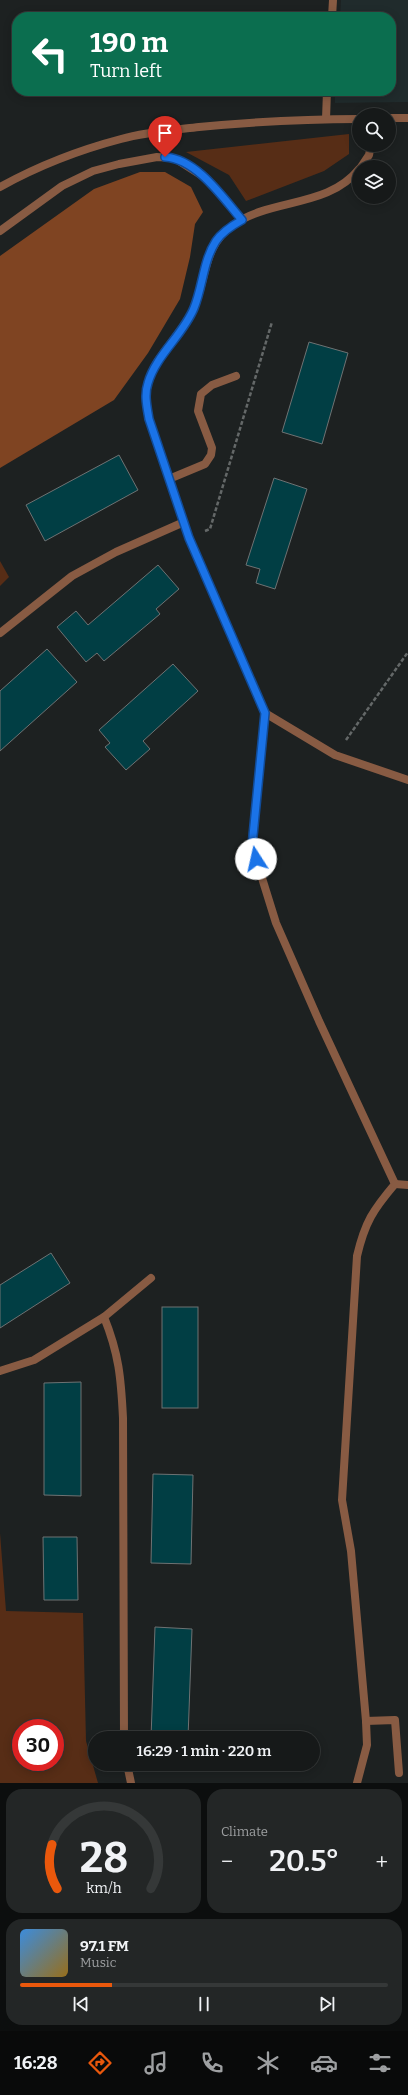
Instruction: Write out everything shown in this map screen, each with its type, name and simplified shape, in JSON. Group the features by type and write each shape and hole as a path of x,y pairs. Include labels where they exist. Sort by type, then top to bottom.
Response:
{"street":[{"path":"332,12 333,0"},
{"path":"326,119 328,96"},
{"path":"396,118 408,118"},
{"path":"0,187 73,154 122,138 168,130 233,124 352,119"},
{"path":"0,231 62,186 93,171 119,164 157,157 174,158 207,179 242,220"},
{"path":"352,176 342,186 321,196 253,214 233,225 217,240 207,259 202,283 193,309 174,342 152,369 147,384 146,402 149,419 189,538 265,713 252,846 276,923 395,1184"},
{"path":"169,479 205,464 211,455 212,448 198,411 201,394 212,385 236,376"},
{"path":"0,633 72,576 116,552 184,522"},
{"path":"265,713 335,756 408,780"},
{"path":"395,1184 408,1185"},
{"path":"357,1783 367,1745 366,1721 351,1551 342,1500 357,1256 364,1229 378,1204 395,1184"},
{"path":"0,1371 34,1360 104,1317 151,1278"},
{"path":"104,1317 115,1344 122,1380 124,1731"},
{"path":"366,1721 396,1720 399,1774"},
{"path":"128,1771 131,1783"}],"path":[{"path":"189,538 210,529 272,322"},
{"path":"335,756 408,652"}],"shaded area":[{"path":"341,0 408,0 408,102 335,103 335,96 396,96 396,12 340,12"},
{"path":"349,134 349,154 324,171 246,201 229,175 186,152"},
{"path":"140,172 165,172 191,187 203,212 195,224 190,257 180,299 148,353 114,400 0,468 0,256 94,189"},
{"path":"0,561 9,577 0,586"},
{"path":"0,1533 6,1611 83,1613 88,1771 95,1771 98,1783 0,1783"}],"building":[{"path":"309,342 348,353 322,444 282,432"},
{"path":"119,455 138,490 45,541 26,505"},
{"path":"274,478 307,489 275,589 256,583 260,569 246,565"},
{"path":"158,565 179,589 156,609 160,614 104,661 97,653 86,662 57,627 76,611 88,625"},
{"path":"47,649 77,682 0,751 0,691"},
{"path":"173,664 198,691 143,741 150,749 126,770 105,747 110,743 99,730"},
{"path":"51,1253 70,1283 0,1328 0,1285"},
{"path":"162,1307 198,1307 198,1408 162,1408"},
{"path":"81,1382 81,1496 44,1495 44,1383"},
{"path":"153,1474 193,1475 191,1564 151,1563"},
{"path":"43,1537 77,1537 78,1600 44,1600"},
{"path":"155,1627 192,1629 188,1731 151,1731"}],"route":[{"path":"165,157 174,158 207,179 242,220 233,225 217,240 207,259 202,283 193,309 174,342 152,369 147,384 146,402 149,419 189,538 265,713 252,846 256,859"}]}
